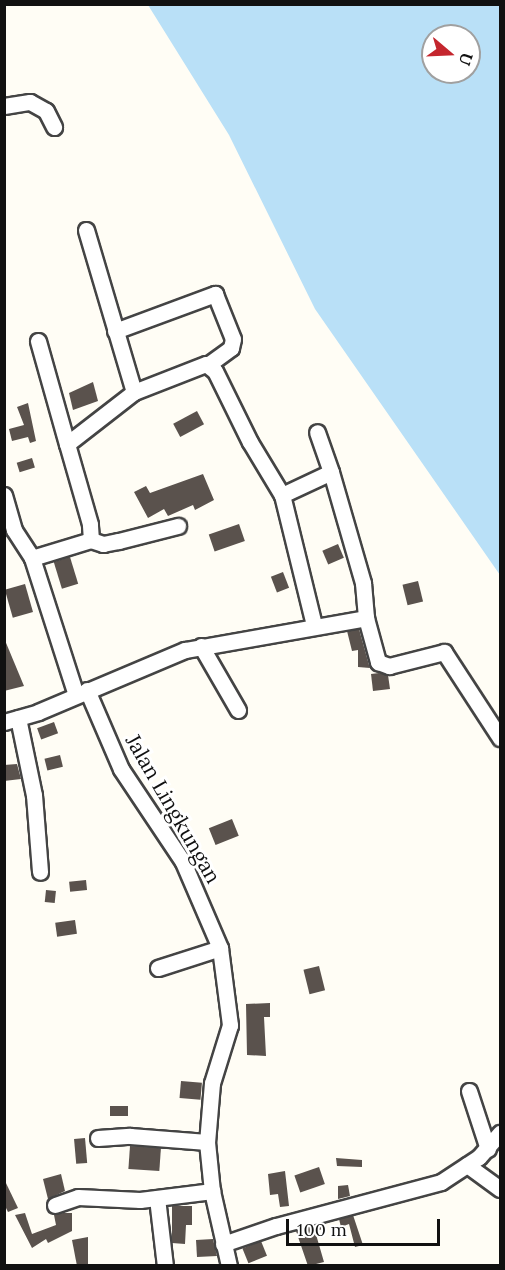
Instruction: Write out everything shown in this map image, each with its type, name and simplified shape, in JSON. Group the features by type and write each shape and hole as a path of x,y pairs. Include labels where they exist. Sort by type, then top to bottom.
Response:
{"street":[{"path":"4,106 30,102 46,111 54,127"},
{"path":"86,230 134,392"},
{"path":"67,444 134,392 209,364 231,348 233,339 215,294 115,331"},
{"path":"38,341 90,524 91,540"},
{"path":"209,364 282,495 314,626"},
{"path":"317,432 363,583 366,618 382,665 436,652 450,656 501,738"},
{"path":"282,495 331,472"},
{"name":"Jalan Lingkungan","path":"4,495 14,530 32,558 40,590 81,693 121,769 183,862 220,948 230,1025 219,1056 208,1108 207,1142 212,1191 229,1266"},
{"path":"32,558 91,540 103,544 178,526"},
{"path":"40,873 34,795 11,720 162,658 201,646 366,618"},
{"path":"201,646 238,710"},
{"path":"158,968 220,948"},
{"path":"469,1091 488,1149"},
{"path":"223,1245 276,1226 441,1182 488,1149 501,1133"},
{"path":"98,1138 130,1136 207,1142"},
{"path":"467,1165 501,1189"},
{"path":"55,1205 78,1197 157,1198 212,1191"},
{"path":"157,1198 165,1266"}],"water":[{"path":"148,5 500,5 500,575 315,309 229,135"}],"building":[{"path":"93,382 98,401 73,410 69,393"},
{"path":"28,403 36,441 30,443 28,437 12,441 9,429 24,425 17,407"},
{"path":"197,411 204,424 180,437 173,424"},
{"path":"32,458 35,468 20,472 17,463"},
{"path":"203,474 214,500 195,510 193,505 168,516 164,509 148,518 134,492 146,486 150,493"},
{"path":"239,524 245,541 215,551 209,534"},
{"path":"338,544 344,558 328,564 322,551"},
{"path":"70,557 78,584 62,589 54,562"},
{"path":"283,572 289,588 277,593 271,577"},
{"path":"418,581 423,601 408,605 402,585"},
{"path":"25,584 33,612 13,618 5,590"},
{"path":"359,629 370,668 358,667 358,650 352,651 347,631"},
{"path":"4,638 24,686 4,691"},
{"path":"371,674 388,675 390,689 373,691"},
{"path":"54,722 58,733 41,739 37,728"},
{"path":"60,755 63,767 47,771 44,759"},
{"path":"17,764 21,779 4,781 4,765"},
{"path":"232,819 239,836 216,845 209,828"},
{"path":"86,880 87,890 70,892 69,882"},
{"path":"46,890 56,891 55,903 45,902"},
{"path":"75,920 77,934 57,937 55,923"},
{"path":"319,966 325,990 310,994 303,970"},
{"path":"270,1003 270,1017 264,1017 266,1056 247,1055 246,1004"},
{"path":"181,1081 202,1083 200,1100 180,1098"},
{"path":"110,1106 128,1106 128,1116 110,1116"},
{"path":"85,1138 87,1163 76,1164 74,1139"},
{"path":"130,1146 161,1148 159,1171 128,1169"},
{"path":"336,1158 362,1160 362,1167 337,1166"},
{"path":"319,1167 325,1184 300,1192 294,1175"},
{"path":"285,1171 289,1206 280,1207 278,1194 270,1195 268,1174"},
{"path":"61,1174 65,1191 48,1199 43,1179"},
{"path":"4,1179 18,1208 8,1212 4,1204"},
{"path":"348,1185 350,1196 338,1199 338,1186"},
{"path":"172,1206 192,1206 192,1225 186,1225 185,1244 172,1243"},
{"path":"25,1213 32,1234 56,1225 54,1215 63,1213 72,1213 72,1231 48,1243 46,1239 32,1248 15,1215"},
{"path":"353,1215 363,1245 355,1247 349,1224 341,1227 339,1219"},
{"path":"322,1224 323,1229 315,1231 324,1262 308,1266 296,1231"},
{"path":"88,1237 88,1266 77,1266 72,1240"},
{"path":"213,1239 217,1256 197,1257 196,1240"},
{"path":"261,1241 267,1256 248,1263 242,1248"}]}
